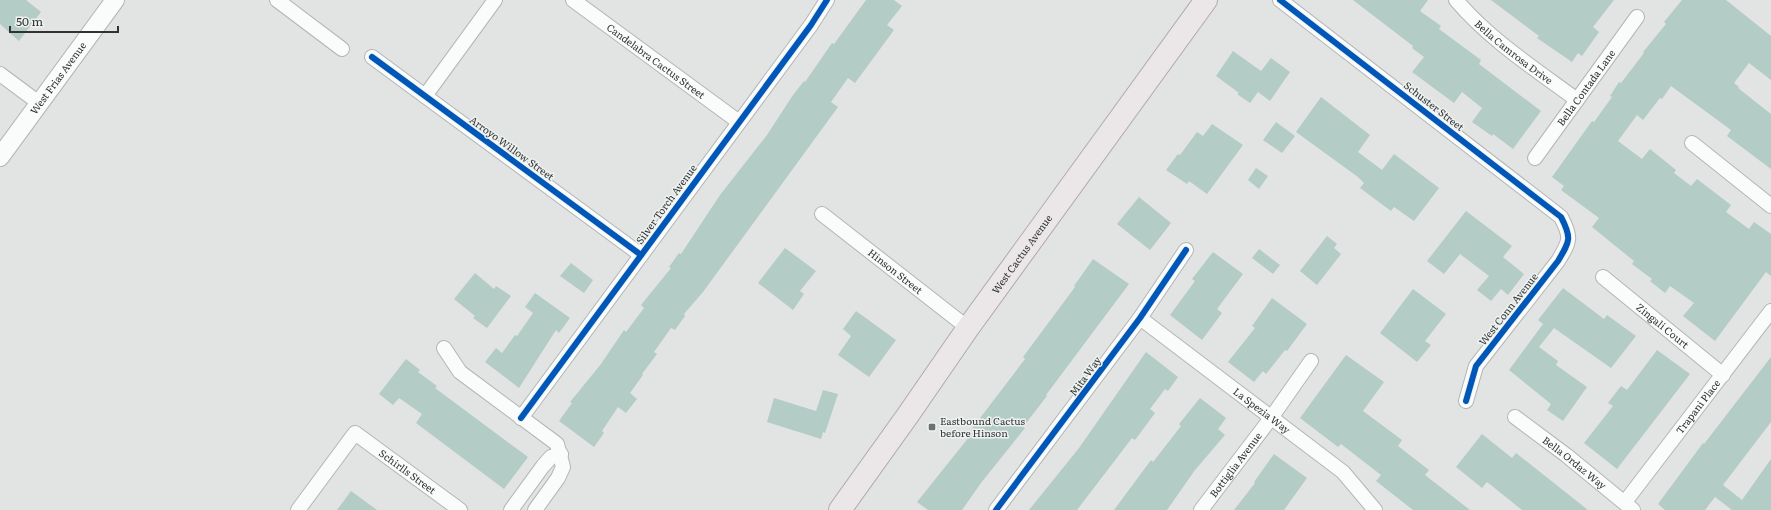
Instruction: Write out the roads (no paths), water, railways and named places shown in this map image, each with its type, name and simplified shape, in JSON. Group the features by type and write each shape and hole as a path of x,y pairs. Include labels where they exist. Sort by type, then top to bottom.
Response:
{"main road":[{"name":"West Cactus Avenue","path":"840,510 968,328 1206,0"}],"street":[{"name":"West Frias Avenue","path":"0,157 115,0"},
{"path":"425,96 495,0"},
{"name":"Candelabra Cactus Street","path":"573,0 740,122"},
{"name":"Silver Torch Avenue","path":"520,418 740,122 827,0"},
{"name":"Schuster Street","path":"1280,0 1561,217 1569,232"},
{"name":"Bella Camrosa Drive","path":"1456,0 1473,21 1493,38 1577,100"},
{"path":"280,1 342,48"},
{"name":"Bella Contada Lane","path":"1535,158 1637,17"},
{"name":"Arroyo Willow Street","path":"372,57 641,255"},
{"path":"0,74 39,103"},
{"path":"1692,143 1771,206"},
{"name":"Hinson Street","path":"822,214 968,328"},
{"name":"West Conn Avenue","path":"1466,401 1476,366 1558,261 1567,246 1569,232"},
{"name":"Mita Way","path":"996,510 1140,318 1186,250"},
{"name":"Zingali Court","path":"1603,277 1723,375"},
{"name":"Trapani Place","path":"1629,506 1771,311"},
{"name":"La Spezia Way","path":"1140,318 1343,472 1375,510"},
{"path":"444,348 460,372 557,444 561,454 563,467 558,478 535,510"},
{"name":"Bottiglia Avenue","path":"1201,510 1271,418 1312,360"},
{"name":"Bella Ordaz Way","path":"1515,417 1566,455 1629,506"},
{"name":"Schirlls Street","path":"298,510 354,433 460,510"},
{"path":"511,510 551,457 561,454"}],"place":[{"name":"Eastbound Cactus before Hinson","path":"932,427"}]}
